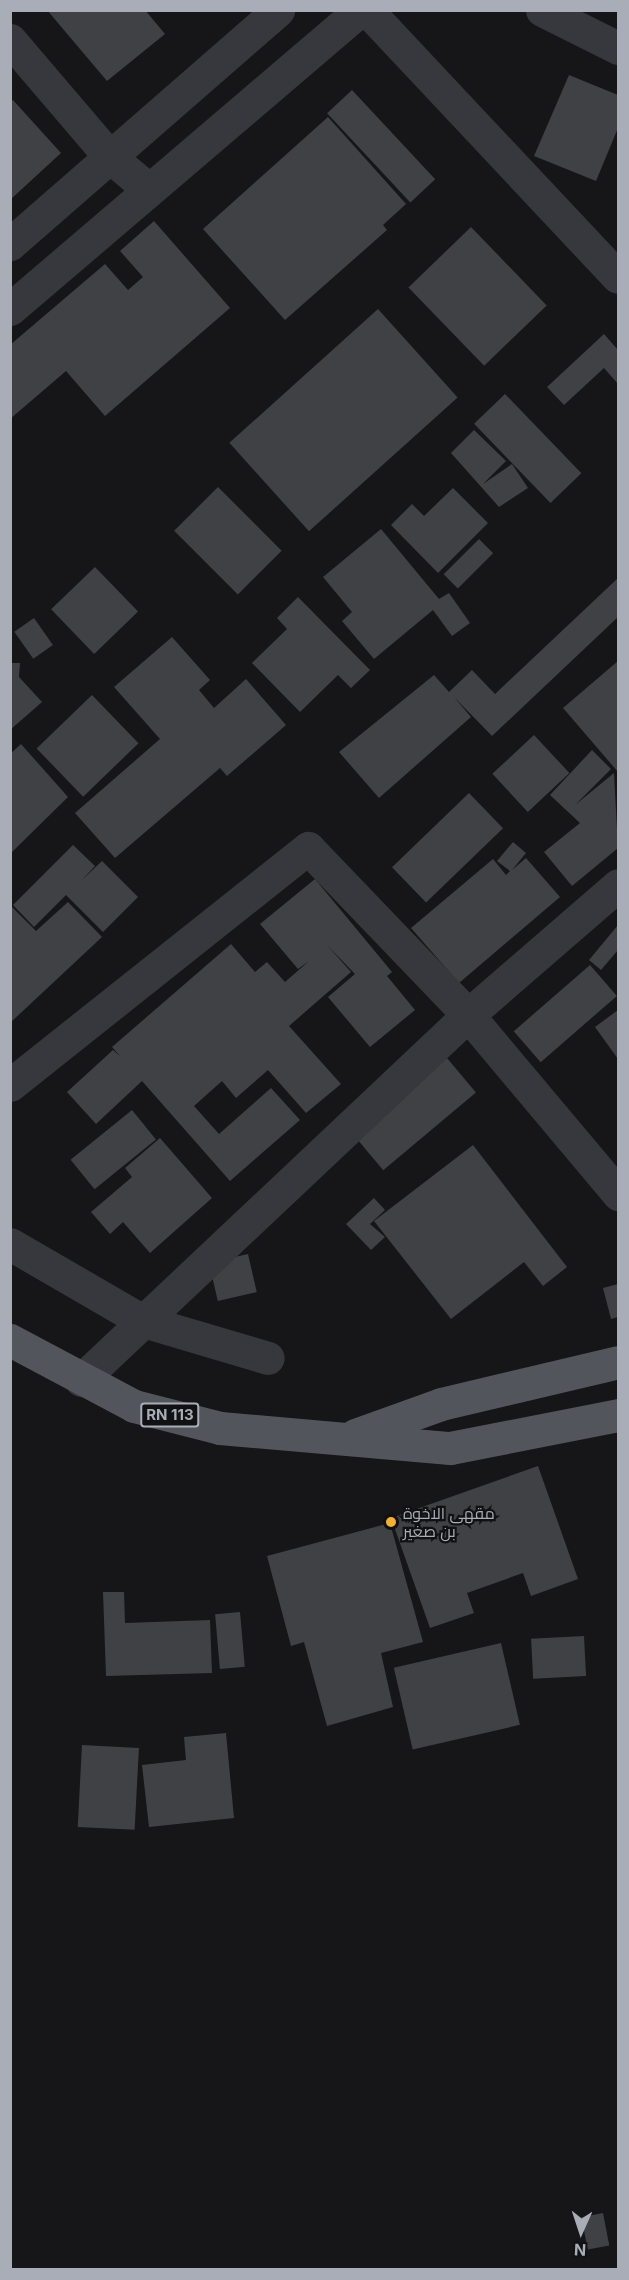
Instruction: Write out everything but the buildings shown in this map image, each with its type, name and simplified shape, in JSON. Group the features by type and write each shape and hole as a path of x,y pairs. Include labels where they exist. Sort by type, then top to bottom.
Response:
{"main road":[{"name":"RN 113","path":"10,1340 81,1380 134,1406 220,1428 450,1448 618,1415"},
{"name":"RN 113","path":"345,1438 441,1404 618,1362"}],"street":[{"path":"10,244 278,10"},
{"path":"10,309 147,188 360,10"},
{"path":"367,10 618,277"},
{"path":"542,10 618,48"},
{"path":"10,40 109,156 147,188"},
{"path":"10,1084 308,848 468,1015 618,1194"},
{"path":"81,1380 468,1015 618,885"},
{"path":"10,1244 143,1321 268,1358"}],"place":[{"name":"مقهی الاخوة بن صغير","path":"391,1522"}]}
